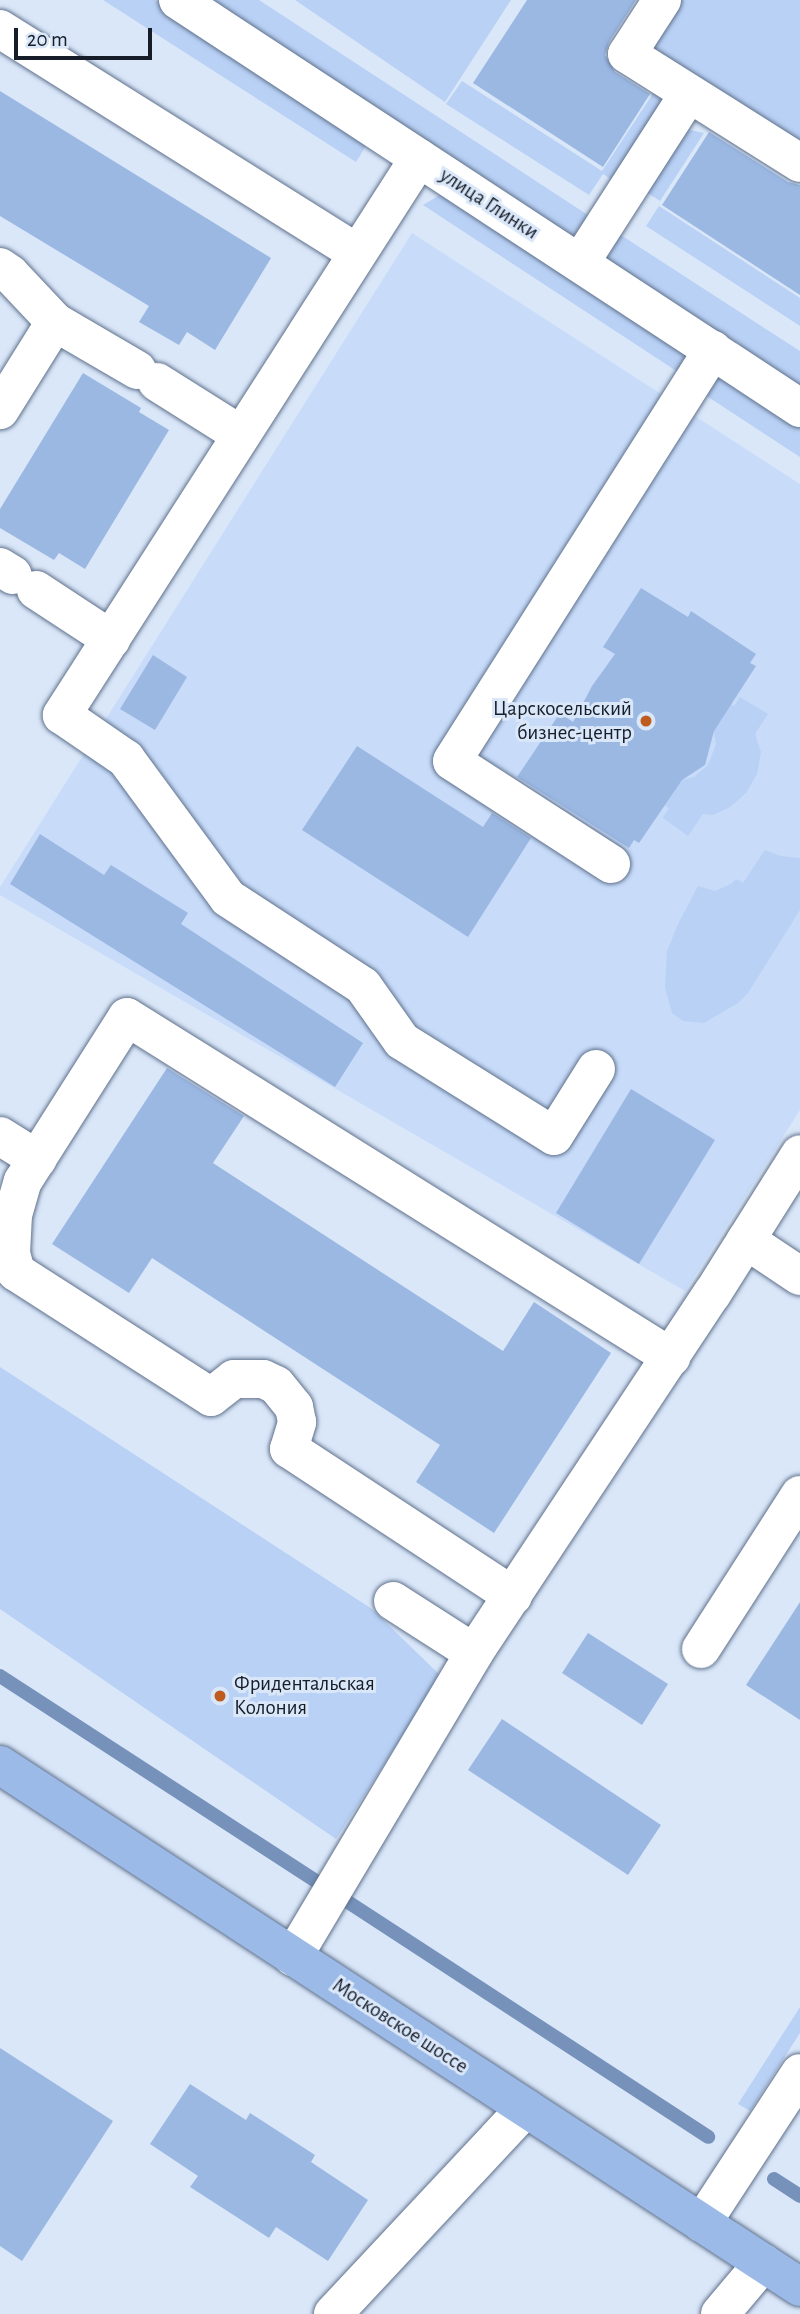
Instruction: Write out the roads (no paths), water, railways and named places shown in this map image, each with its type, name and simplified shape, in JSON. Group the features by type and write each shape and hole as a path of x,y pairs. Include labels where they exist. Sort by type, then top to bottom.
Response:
{"main road":[{"name":"Московское шоссе","path":"0,1765 800,2287"}],"street":[{"name":"улица Глинки","path":"178,0 800,408"},
{"path":"662,0 627,54 688,95 800,163"},
{"path":"0,29 357,253"},
{"path":"580,263 688,95"},
{"path":"419,158 62,715 126,759 228,898 363,986 401,1041 554,1136 596,1069"},
{"path":"0,267 10,274 55,322 241,435"},
{"path":"0,410 55,322"},
{"path":"611,864 453,761 713,350"},
{"path":"16,577 111,639"},
{"path":"513,1596 289,1449 297,1422 294,1407 276,1385 263,1379 234,1379 211,1397 16,1272 11,1253 13,1215 23,1181 127,1017 671,1357"},
{"path":"0,1136 37,1159"},
{"path":"293,1957 474,1653 671,1357 800,1154"},
{"path":"746,1240 800,1276"},
{"path":"701,1649 800,1495"},
{"path":"393,1601 474,1653"},
{"path":"702,2223 800,2073"},
{"path":"333,2314 526,2108"},
{"path":"720,2314 763,2263"}],"waterway":[{"path":"0,1676 319,1883"},
{"path":"348,1902 708,2137"},
{"path":"774,2179 800,2196"}],"place":[{"name":"Царскосельский бизнес-центр","path":"646,721"},
{"name":"Фридентальская Колония","path":"220,1696"}]}
